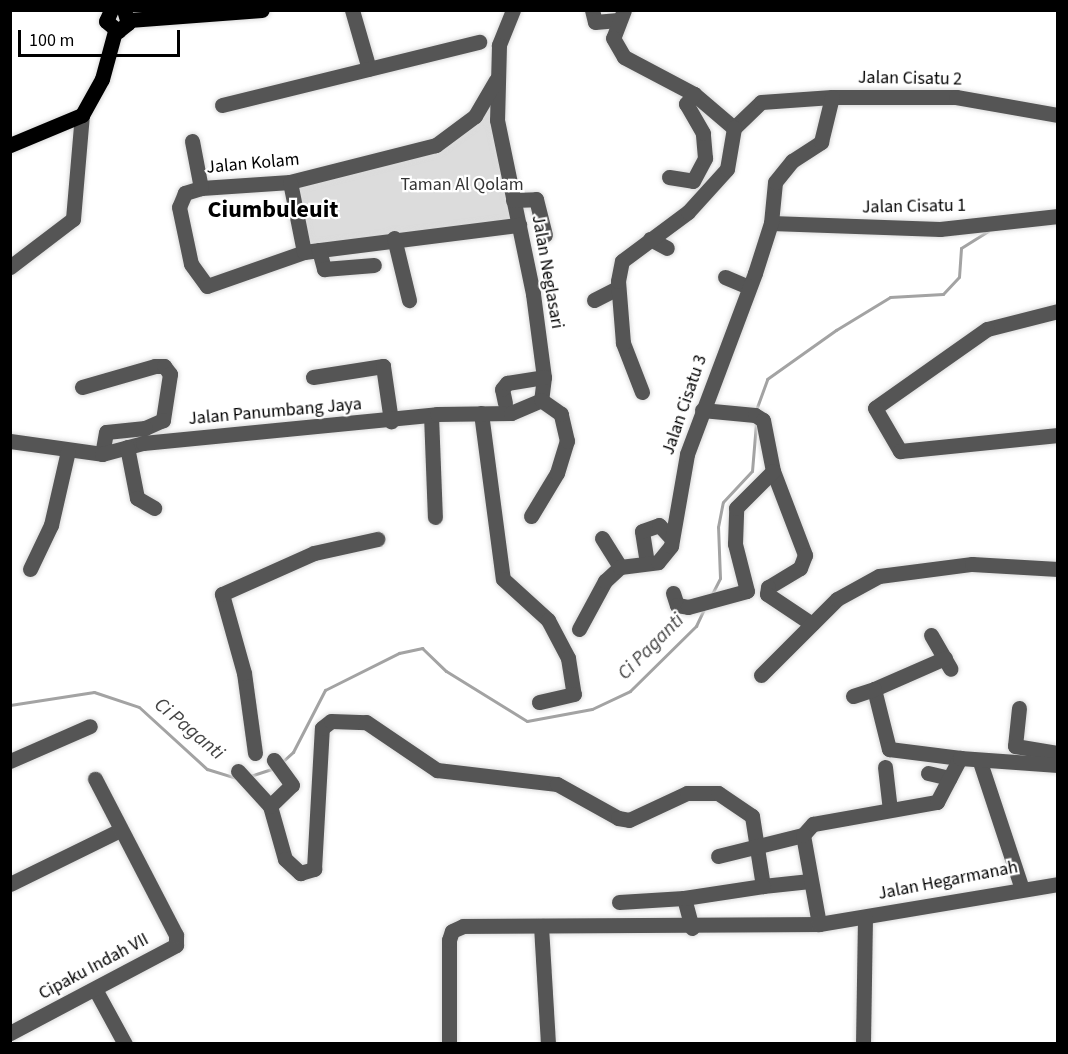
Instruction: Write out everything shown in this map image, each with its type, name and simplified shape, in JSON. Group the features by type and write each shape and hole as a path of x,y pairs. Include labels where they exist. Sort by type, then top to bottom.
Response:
{"main road":[{"path":"111,10 106,21 115,31"},
{"path":"115,31 124,29 127,15 262,10"},
{"path":"10,145 82,115 102,79 115,31"}],"street":[{"path":"352,10 369,69"},
{"name":"Jalan Neglasari","path":"513,10 499,45 496,80 497,120 519,225 544,377 541,400"},
{"path":"592,10 595,21 621,15"},
{"path":"621,15 613,38 628,62 693,94 734,128 727,169 688,212 622,261 618,288 623,343 642,392"},
{"path":"222,105 479,42"},
{"name":"Jalan Kolam","path":"496,80 475,116 436,145 290,182 201,188 185,193 179,207 200,283 220,284 311,251 394,238 519,225"},
{"path":"669,177 693,181 705,158 703,133 686,104 693,94"},
{"name":"Jalan Cisatu 2","path":"734,128 760,102 832,97 956,97 1058,115"},
{"name":"Jalan Cisatu 3","path":"647,563 663,558 672,538 687,454 771,223 776,182 792,161 821,142 832,97"},
{"path":"10,267 73,219 82,115"},
{"path":"192,141 201,188"},
{"path":"290,182 311,251 324,269 374,266"},
{"path":"513,200 536,199 545,235"},
{"name":"Jalan Cisatu 1","path":"771,223 940,229 1058,216"},
{"path":"394,238 409,300"},
{"path":"650,239 667,248"},
{"path":"725,277 749,287"},
{"path":"594,300 618,288"},
{"path":"1058,311 987,329 875,406 900,451 1058,435"},
{"path":"82,387 155,366 164,366 170,374 163,420 145,428 106,432 102,453"},
{"path":"313,377 383,366 391,421"},
{"path":"506,403 502,389 507,383 544,377"},
{"path":"531,516 557,473 567,441 561,414 541,400"},
{"name":"Jalan Panumbang Jaya","path":"10,441 68,451 102,453 126,447 431,415 511,413 541,400"},
{"path":"702,410 757,416 767,428 773,471 800,533 804,562 768,587 766,594 812,624"},
{"path":"481,413 504,583 548,620 568,658 574,694 539,702"},
{"path":"431,415 435,517"},
{"path":"126,447 137,498 154,508"},
{"path":"30,569 51,525 68,451"},
{"path":"673,593 677,605 699,604 749,588 735,544 736,508 773,471"},
{"path":"579,629 605,581 620,567 647,563 642,531 659,525 672,538"},
{"path":"602,538 620,567"},
{"path":"255,753 244,673 222,594 314,553 377,539"},
{"path":"761,675 848,590 879,576 972,564 1058,569"},
{"path":"853,696 948,663 931,635"},
{"path":"874,688 889,749 980,762 1058,765"},
{"path":"1019,708 1015,746 1058,753"},
{"path":"238,771 251,782 270,806 285,859 307,874 314,868 322,728 331,721 366,722 437,770 557,784 618,818 628,820 687,793 718,793 752,816 760,844 763,886"},
{"path":"10,761 90,726"},
{"path":"718,856 803,835 829,818 937,802 960,758"},
{"path":"980,762 1021,886"},
{"path":"270,806 291,790 292,778 279,765"},
{"path":"885,767 891,810"},
{"path":"928,773 949,778"},
{"path":"10,884 120,830 95,779"},
{"name":"Cipaku Indah VII","path":"10,1033 176,942 120,830"},
{"path":"803,835 819,924"},
{"path":"619,902 684,898 810,881"},
{"name":"Jalan Hegarmanah","path":"863,1044 865,916 1021,886 1058,884"},
{"path":"684,898 692,928"},
{"path":"449,1044 452,931 463,926 692,928 819,924 865,916"},
{"path":"541,927 548,1044"},
{"path":"95,988 125,1044"}],"green space":[{"name":"Taman Al Qolam","path":"496,80 519,225 304,252 290,182 458,133"}],"waterway":[{"name":"Ci Paganti","path":"756,410 767,379 836,330 890,297 943,294 959,277 961,248 988,231"},
{"name":"Ci Paganti","path":"711,596 720,578 718,527 723,502 752,471 756,423"},
{"name":"Ci Paganti","path":"282,762 293,752 325,690 399,653 422,648 446,671 527,721 592,709 630,691 696,626 704,609"},
{"name":"Ci Paganti","path":"10,705 94,692 139,707 207,769 237,778"},
{"name":"Ci Paganti","path":"250,776 274,768"}],"district":[{"name":"Ciumbuleuit","path":"273,210"}]}
